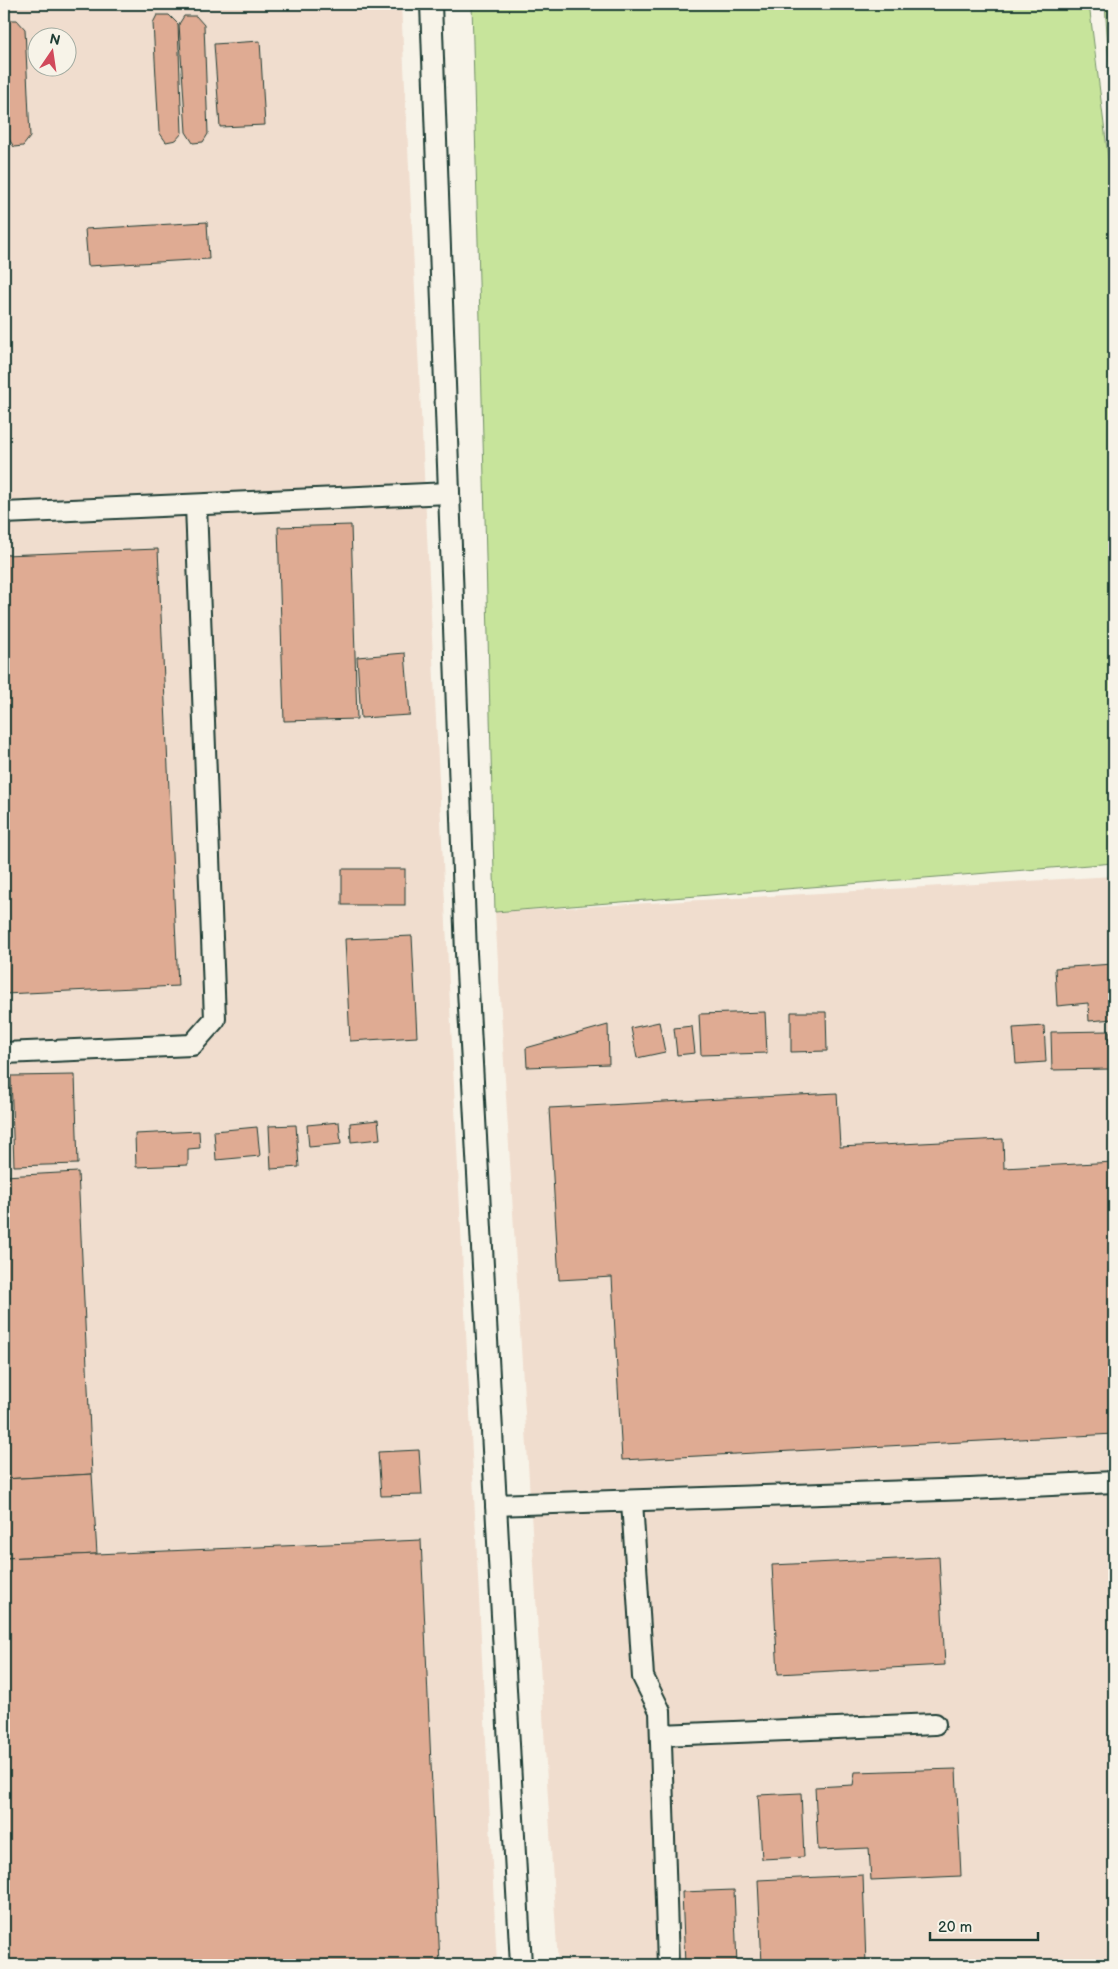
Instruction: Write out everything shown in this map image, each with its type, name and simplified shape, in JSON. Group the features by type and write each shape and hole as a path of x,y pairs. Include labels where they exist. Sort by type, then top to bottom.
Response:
{"lane":[{"path":"431,4 466,953 521,1965"},
{"path":"4,513 449,493"},
{"path":"4,1053 192,1044 215,1019 196,505"},
{"path":"496,1505 970,1489 1114,1482"},
{"path":"632,1501 643,1677 660,1711 668,1965"},
{"path":"661,1736 935,1724"}],"shaded area":[{"path":"4,4 401,4 497,1965 4,1965"},
{"path":"1114,876 1114,1965 558,1965 495,912"}],"green space":[{"path":"472,4 1089,4 1114,205 1114,863 495,912"},
{"path":"1105,4 1114,4 1114,135"}],"building":[{"path":"157,15 169,15 178,24 182,133 176,140 166,142 159,132 153,23"},
{"path":"184,16 196,16 204,25 208,134 203,142 193,143 186,132 179,24"},
{"path":"5,20 17,20 25,29 30,137 23,146 14,147 7,136 4,83"},
{"path":"260,41 265,125 220,127 214,44"},
{"path":"207,222 209,259 88,266 85,229"},
{"path":"351,525 357,719 284,721 278,527"},
{"path":"158,549 178,986 4,994 4,555"},
{"path":"405,653 410,715 361,718 357,657"},
{"path":"342,869 405,869 405,905 342,905"},
{"path":"1114,907 1114,1019 1089,1021 1088,1003 1057,1006 1055,968 1113,964 1109,908"},
{"path":"412,936 417,1037 350,1041 345,939"},
{"path":"765,1012 767,1053 701,1055 699,1014"},
{"path":"791,1012 826,1012 827,1051 791,1052"},
{"path":"659,1022 665,1052 637,1058 631,1028"},
{"path":"608,1025 609,1064 527,1067 526,1048"},
{"path":"692,1026 695,1053 677,1055 674,1028"},
{"path":"1044,1026 1046,1062 1016,1064 1013,1028"},
{"path":"1109,1031 1110,1069 1052,1070 1051,1032"},
{"path":"75,1075 78,1164 14,1166 11,1076"},
{"path":"837,1093 840,1147 1003,1139 1004,1168 1114,1162 1114,1434 622,1460 612,1277 559,1280 549,1108"},
{"path":"378,1120 380,1139 351,1142 350,1123"},
{"path":"339,1122 341,1144 309,1147 307,1125"},
{"path":"296,1125 299,1167 271,1169 269,1126"},
{"path":"257,1127 260,1156 216,1160 214,1131"},
{"path":"199,1131 200,1148 188,1149 188,1165 136,1167 135,1134"},
{"path":"78,1172 92,1474 4,1479 4,1176"},
{"path":"419,1450 422,1495 381,1496 378,1452"},
{"path":"92,1474 97,1554 4,1558 4,1479"},
{"path":"421,1540 440,1965 4,1965 4,1558"},
{"path":"939,1557 945,1665 778,1674 772,1565"},
{"path":"956,1769 961,1876 871,1880 869,1848 818,1850 815,1787 853,1785 855,1772"},
{"path":"801,1793 804,1857 762,1859 758,1795"},
{"path":"863,1875 866,1965 762,1965 758,1880"},
{"path":"734,1890 737,1965 685,1965 682,1892"}]}
